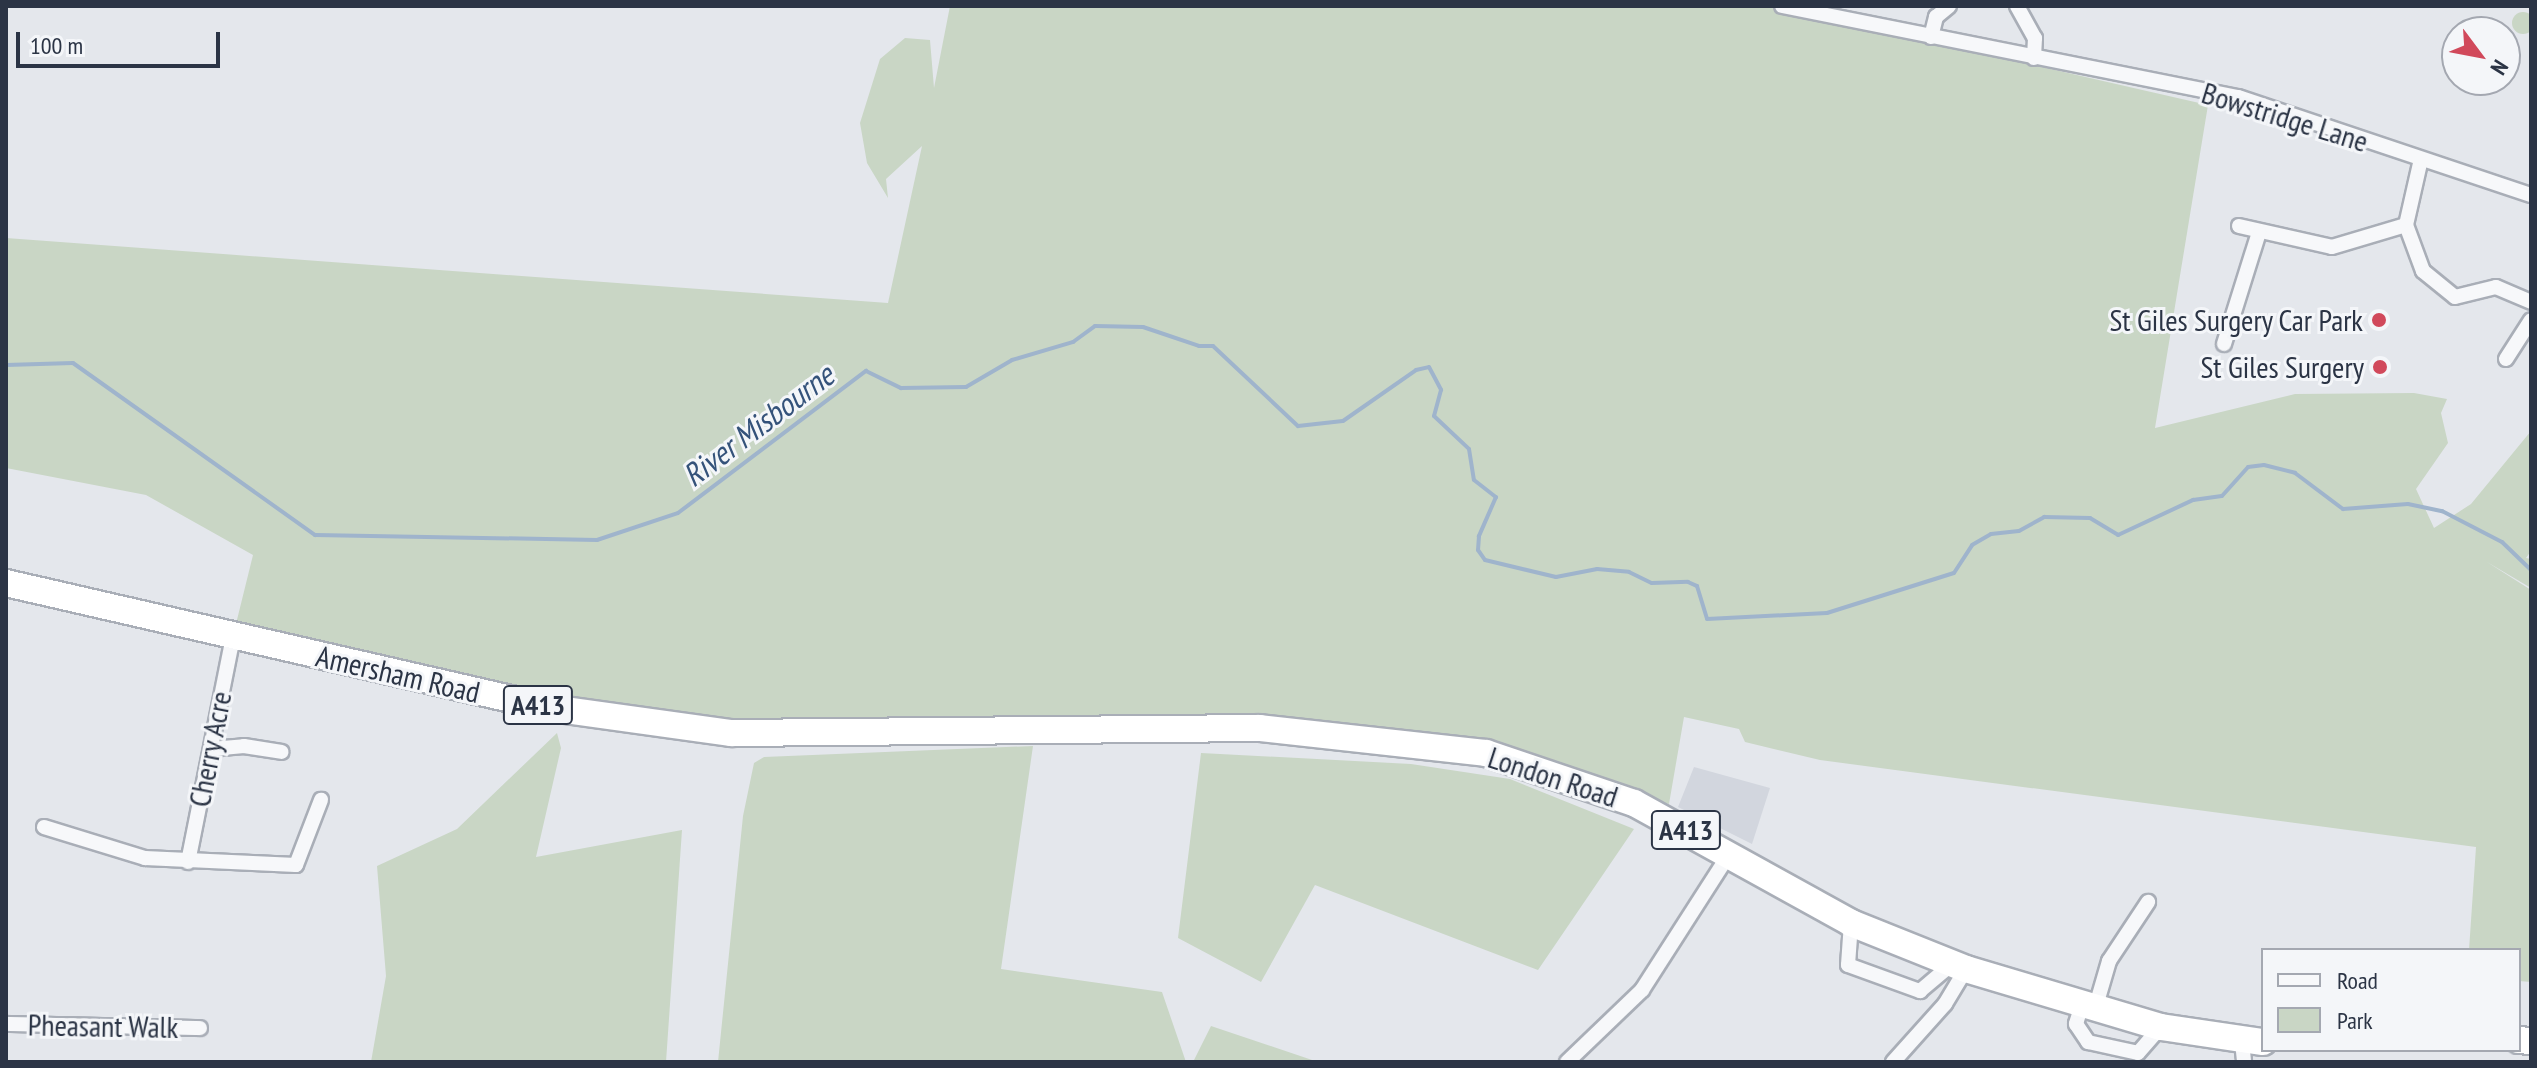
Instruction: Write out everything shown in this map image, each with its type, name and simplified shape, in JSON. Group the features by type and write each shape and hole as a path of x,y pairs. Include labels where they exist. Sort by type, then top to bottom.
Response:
{"highway":[{"name":"Amersham Road","path":"6,583 550,708 731,733 1083,726"},
{"name":"London Road","path":"1083,726 1260,728 1486,753 1634,803 1851,923 1959,967 2089,1007 2250,1049"}],"street":[{"name":"Bowstridge Lane","path":"1782,6 1813,9 1931,37 2238,97 2531,195"},
{"path":"1931,37 1936,17 1949,6"},
{"path":"2017,6 2035,38 2034,58"},
{"path":"2421,159 2406,225 2423,271 2449,295 2464,298 2496,287 2531,302"},
{"path":"2239,226 2332,247 2406,225"},
{"path":"2224,344 2259,232"},
{"path":"2506,359 2531,320"},
{"name":"Cherry Acre","path":"188,862 233,636"},
{"path":"211,749 244,746 282,752"},
{"path":"44,827 145,858 296,865 321,800"},
{"path":"1567,1062 1642,990 1728,856"},
{"path":"2089,1007 2109,961 2148,902"},
{"path":"1851,923 1848,965 1920,991 1959,967"},
{"path":"1893,1062 1945,1004 1959,967"},
{"name":"Pheasant Walk","path":"6,1024 200,1028"}],"shaded area":[{"path":"1694,767 1770,788 1752,844 1678,807"}],"green space":[{"path":"950,6 1774,6 2208,105 2155,428 2295,394 2414,393 2447,399 2441,413 2448,443 2416,489 2434,528 2471,504 2531,431 2531,551 2526,558 2531,559 2531,588 2487,562 2531,590 2531,982 2521,981 2521,948 2469,948 2476,847 1820,760 1745,742 1739,729 1684,717 1669,804 1486,753 1235,728 731,733 233,636 253,555 146,495 6,468 6,238 888,303 922,146 886,179 888,198 867,163 860,123 880,59 905,38 930,40 934,88"},
{"path":"2527,12 2534,19 2531,31 2521,34 2521,16 2514,16"},
{"path":"557,733 561,748 536,857 682,830 666,1062 371,1062 386,976 377,866 457,829"},
{"path":"1033,746 1001,969 1162,992 1186,1062 718,1062 743,816 754,763 764,757"},
{"path":"1201,753 1411,764 1510,779 1634,829 1538,970 1315,885 1261,982 1178,938"},
{"path":"1211,1026 1318,1062 1193,1062"}],"waterway":[{"name":"River Misbourne","path":"6,365 73,363 315,535 597,540 678,513 866,371 901,388 966,387 1012,360 1073,342 1095,326 1143,327 1199,346 1213,346 1298,426 1343,421 1416,370 1429,367 1441,390 1434,416 1469,449 1474,480 1496,497 1479,536 1478,550 1485,560 1556,577 1597,569 1629,572 1652,583 1688,582 1697,586 1707,619 1827,613 1954,573 1972,545 1991,534 2019,531 2044,517 2090,518 2118,535 2193,500 2222,496 2248,467 2264,465 2295,473 2343,509 2408,504 2442,511 2502,542 2531,570"}],"place":[{"name":"St Giles Surgery Car Park","path":"2379,320"},
{"name":"St Giles Surgery","path":"2380,367"}]}
